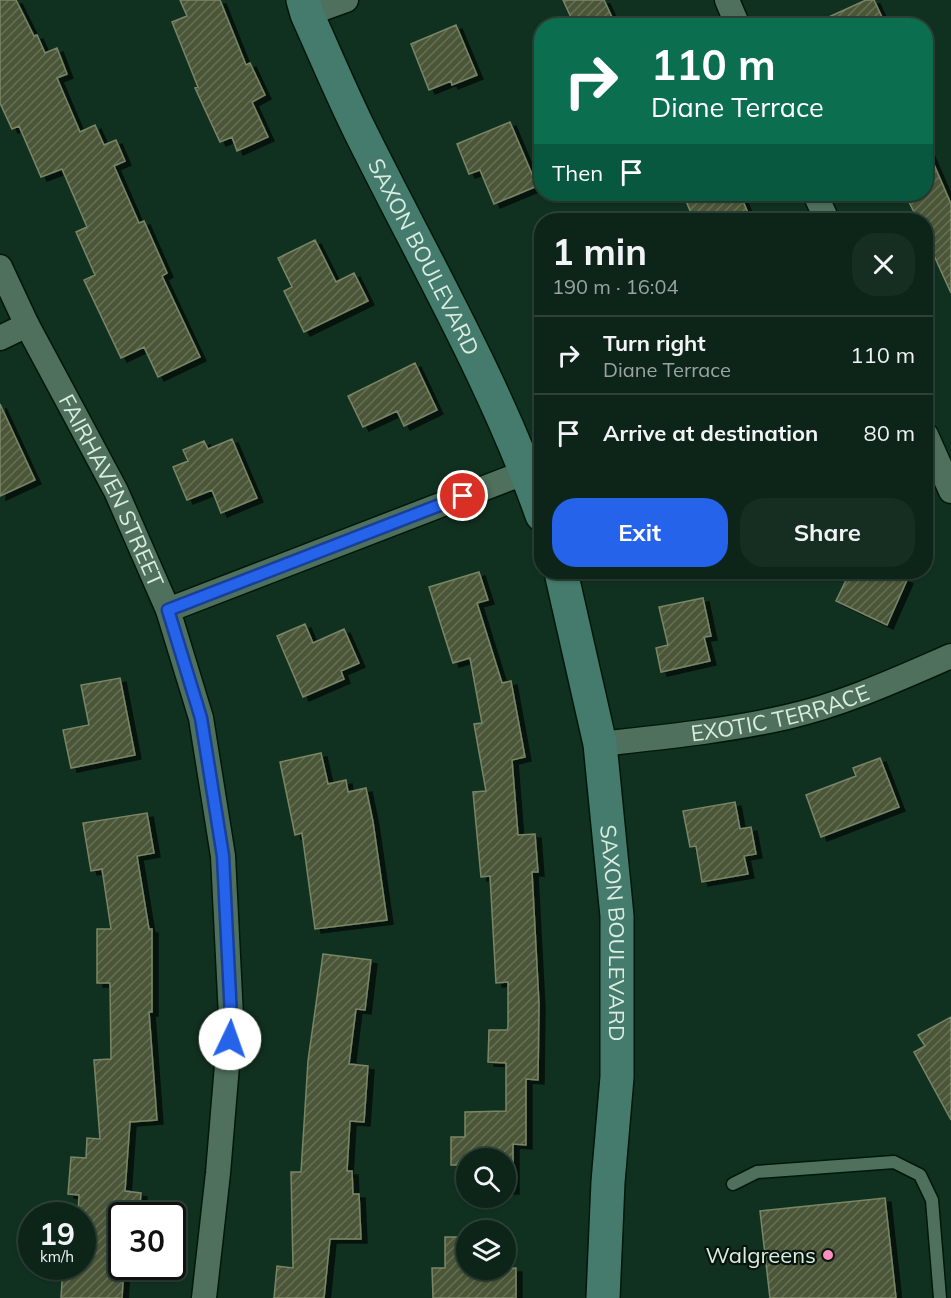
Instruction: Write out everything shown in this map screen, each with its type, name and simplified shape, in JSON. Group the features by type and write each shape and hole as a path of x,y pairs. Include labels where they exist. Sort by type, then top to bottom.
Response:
{"main road":[{"name":"SAXON BOULEVARD","path":"305,7 357,126 471,346 534,493"},
{"name":"SAXON BOULEVARD","path":"563,579 600,744 617,916 617,1077 608,1182 603,1298"}],"street":[{"path":"305,7 346,0"},
{"path":"727,0 735,18"},
{"name":"FAIRHAVEN STREET","path":"0,267 27,326 116,491 168,610 201,718 221,845 231,1017 218,1173 204,1298"},
{"path":"0,338 27,326"},
{"path":"933,450 951,490"},
{"path":"168,610 526,471"},
{"name":"EXOTIC TERRACE","path":"600,744 696,733 788,717 865,693 951,656"}],"lane":[{"path":"733,1184 757,1172 894,1162 920,1175 932,1200 940,1298"}],"building":[{"path":"0,0 16,0 45,53 57,48 67,74 57,78 80,132 95,125 104,145 116,140 125,161 114,166 139,223 144,221 167,273 162,276 200,357 158,377 144,347 121,358 84,280 95,275 76,232 87,227 62,169 41,177 19,126 12,129 0,103"},
{"path":"180,0 220,0 246,65 250,63 265,95 252,102 268,137 237,151 232,137 220,142 195,88 198,87 172,22 187,16"},
{"path":"563,0 604,0 612,18 571,18"},
{"path":"866,0 874,0 882,18 827,18"},
{"path":"456,25 477,75 452,85 451,81 429,90 411,44"},
{"path":"510,122 534,179 534,187 494,204 480,170 469,174 457,144"},
{"path":"933,162 951,204 951,293 933,253 933,213 914,213 908,201 933,201"},
{"path":"686,201 743,201 748,213 691,213"},
{"path":"315,240 336,282 354,273 368,301 304,332 284,291 292,287 278,258"},
{"path":"415,363 437,410 404,426 397,411 363,427 348,396"},
{"path":"0,404 35,480 0,496"},
{"path":"232,439 257,498 221,513 212,490 187,500 173,467 188,461 183,450 204,441 208,449"},
{"path":"479,572 488,600 477,603 502,683 511,681 525,757 512,760 518,835 535,834 538,872 532,872 539,1004 538,1080 526,1079 526,1145 513,1144 513,1148 456,1148 456,1165 451,1165 451,1137 465,1137 465,1112 506,1111 506,1063 488,1062 489,1030 507,1030 508,1027 508,982 496,983 490,876 481,877 473,792 486,791 474,724 482,723 470,658 453,663 429,587"},
{"path":"847,579 907,580 887,625 836,601"},
{"path":"703,598 711,636 704,637 710,661 661,672 656,648 668,645 659,607"},
{"path":"305,624 313,643 344,629 359,663 341,671 344,679 303,697 277,636"},
{"path":"120,678 135,755 71,768 63,730 89,725 81,685"},
{"path":"321,753 328,784 346,780 348,792 366,788 387,920 315,929 302,833 295,835 280,762"},
{"path":"880,758 899,807 821,837 806,795 856,776 853,768"},
{"path":"735,802 740,829 751,827 756,854 744,856 748,874 702,882 696,846 690,847 683,811"},
{"path":"147,813 154,853 137,856 149,929 152,929 152,1012 149,1012 157,1120 130,1122 125,1191 141,1193 140,1202 108,1202 108,1280 123,1280 122,1298 61,1298 62,1280 96,1280 96,1202 79,1202 79,1195 68,1194 71,1157 86,1158 87,1138 100,1139 94,1060 111,1059 110,983 97,983 97,929 111,929 102,869 91,871 83,823"},
{"path":"323,954 371,960 365,1010 356,1009 349,1064 368,1066 364,1122 350,1121 347,1171 352,1171 353,1194 359,1194 361,1239 330,1239 324,1298 274,1298 277,1266 293,1268 291,1172 301,1172 308,1061"},
{"path":"951,1017 951,1120 914,1052 925,1046 918,1035"},
{"name":"Walgreens","path":"885,1198 896,1298 770,1298 760,1211"},
{"path":"445,1237 456,1237 456,1280 516,1280 516,1298 433,1298 432,1268 445,1268"}],"place":[{"name":"Walgreens","path":"828,1255"}],"route":[{"path":"230,1039 231,1017 223,856 201,718 168,610 463,496"}]}
